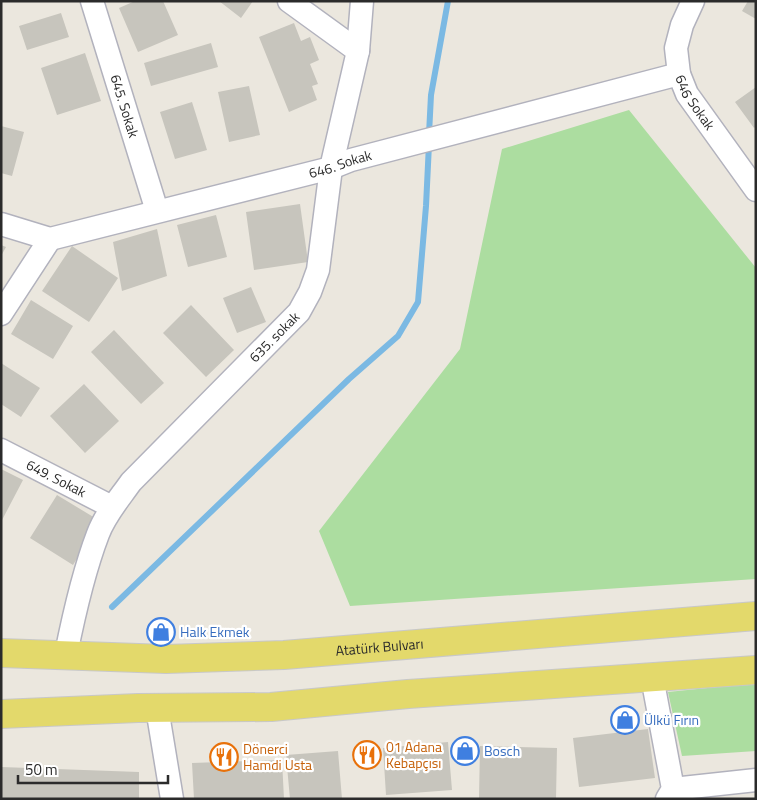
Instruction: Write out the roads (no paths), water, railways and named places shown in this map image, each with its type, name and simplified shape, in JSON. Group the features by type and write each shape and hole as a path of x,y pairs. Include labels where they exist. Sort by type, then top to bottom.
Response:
{"main road":[{"name":"Atatürk Bulvarı","path":"1,653 166,659 284,655 756,616"},
{"path":"1,714 157,708 271,707 408,694 756,670"}],"street":[{"name":"645. Sokak","path":"92,1 157,211"},
{"path":"289,1 358,52"},
{"name":"635. sokak","path":"66,654 74,614 98,533 112,507 131,482 299,312 310,292 318,270 341,164 358,52 362,1"},
{"name":"646 Sokak","path":"693,1 682,25 676,48 679,74 686,94 756,190"},
{"name":"646. Sokak","path":"50,239 679,74"},
{"path":"1,224 50,239 1,314"},
{"name":"649. Sokak","path":"1,450 112,507"},
{"path":"652,677 670,794 756,780"},
{"path":"157,708 172,799"}],"waterway":[{"path":"429,134 431,95 448,1"},
{"path":"112,607 349,379 398,336 418,302 429,144"}],"place":[{"name":"Halk Ekmek","path":"161,632"},
{"name":"Ülkü Fırın","path":"625,720"},
{"name":"Bosch","path":"465,751"},
{"name":"01 Adana Kebapçısı","path":"367,755"},
{"name":"Dönerci Hamdi Usta","path":"224,757"}]}
